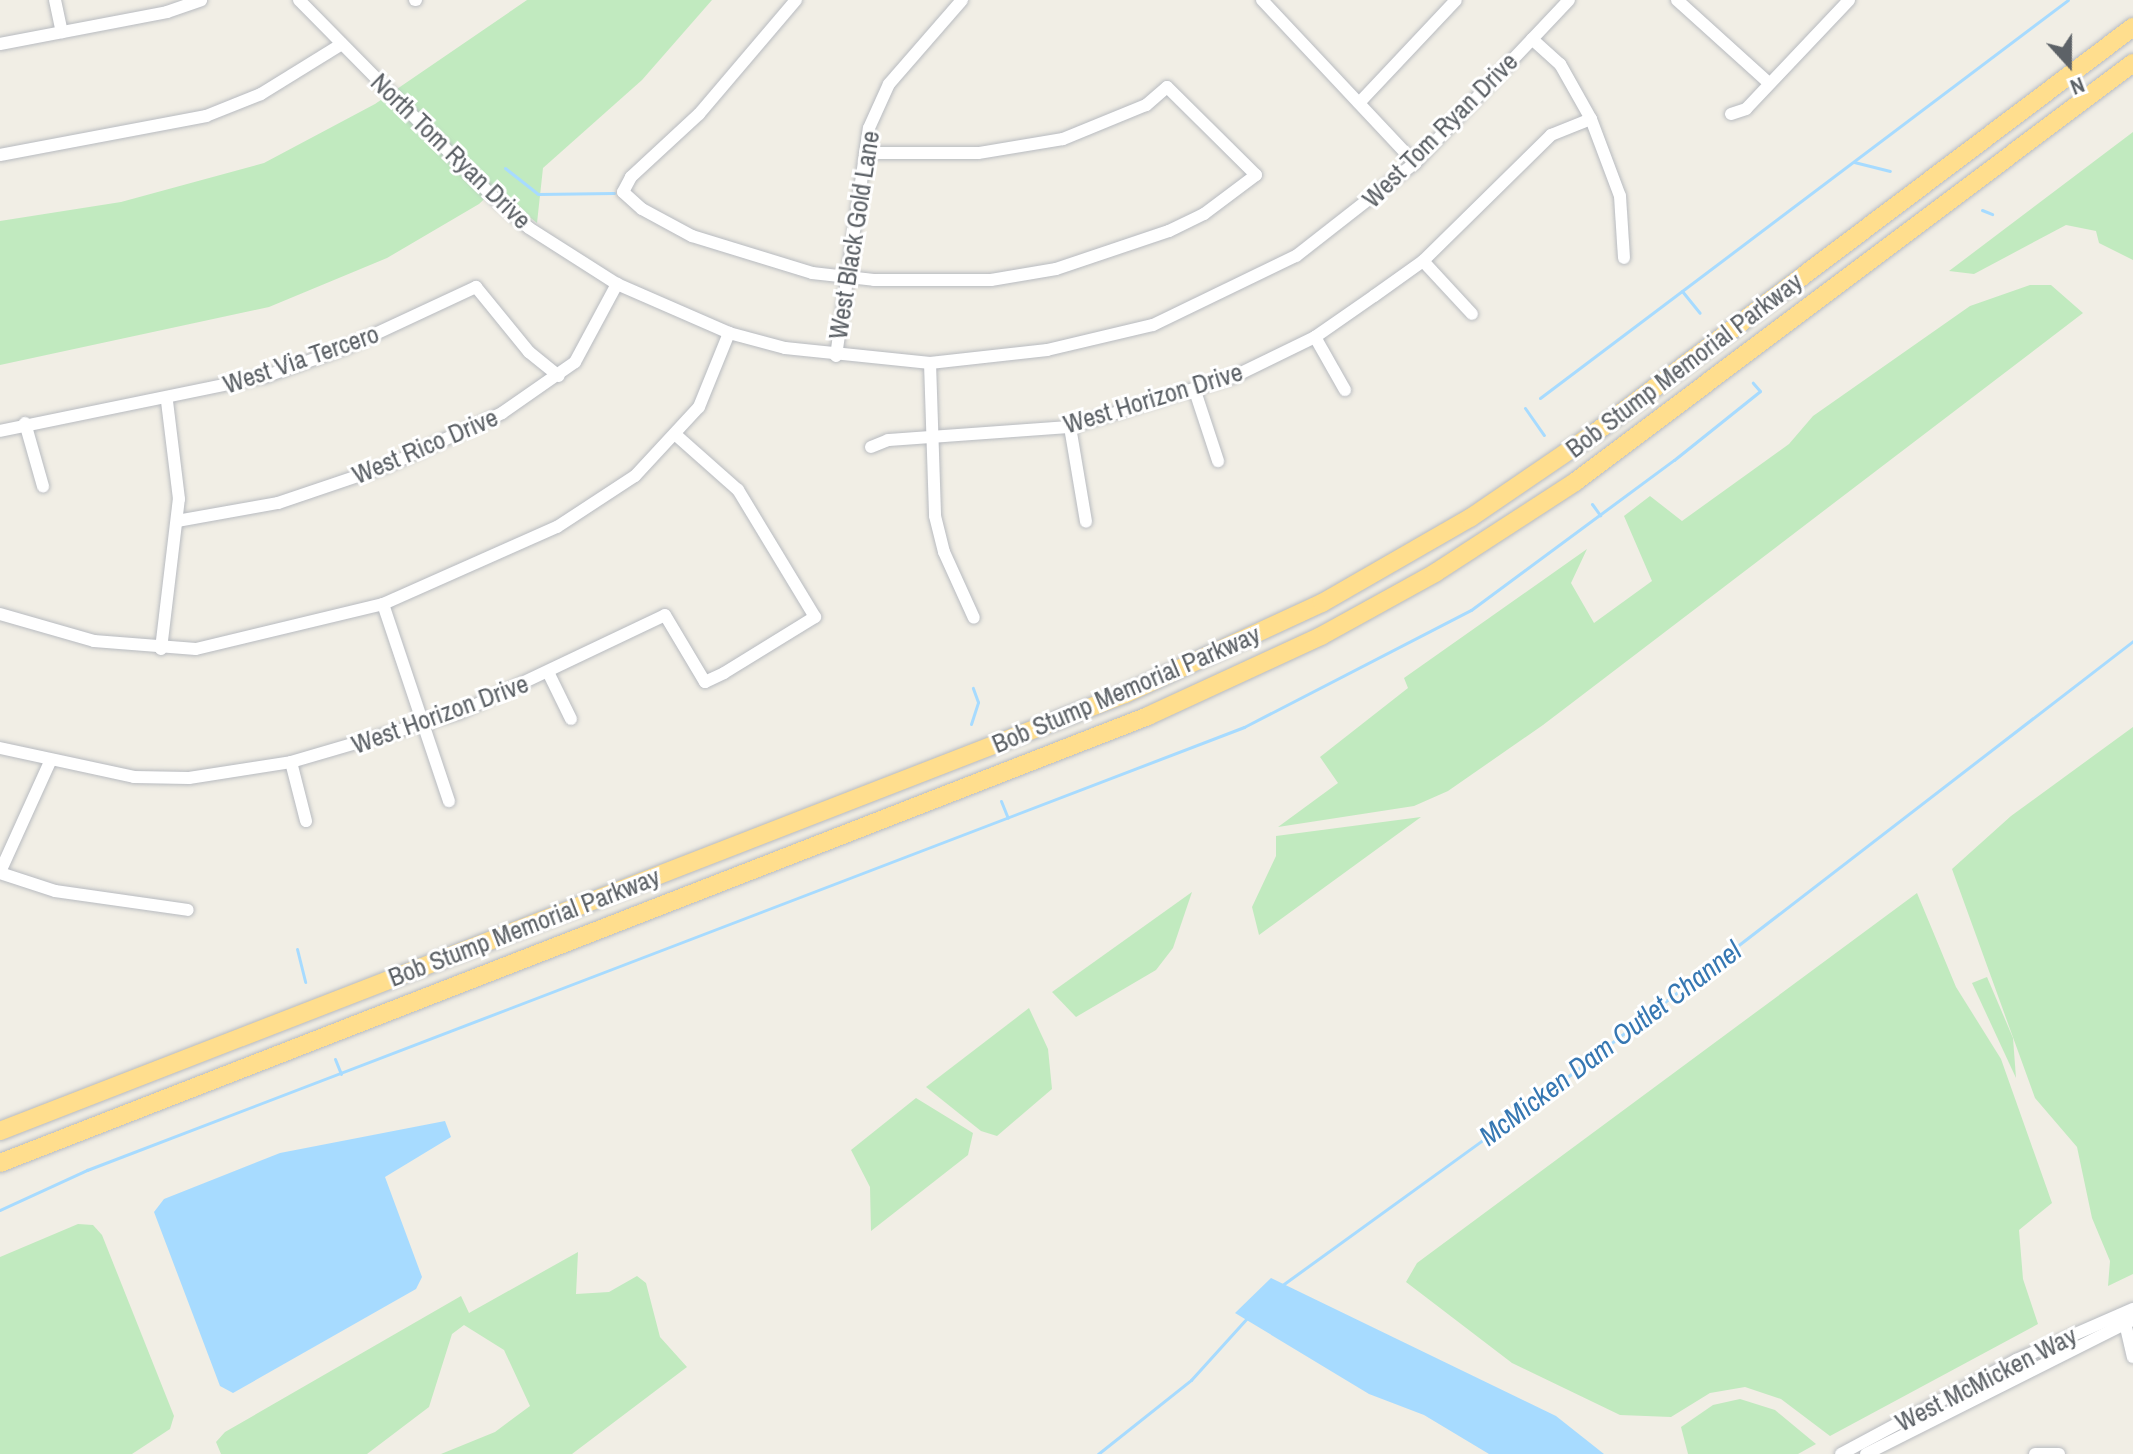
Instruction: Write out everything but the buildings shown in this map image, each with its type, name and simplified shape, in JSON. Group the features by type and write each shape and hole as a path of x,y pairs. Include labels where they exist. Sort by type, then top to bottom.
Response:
{"highway":[{"name":"Bob Stump Memorial Parkway","path":"0,1131 1125,694 1322,603 1470,518 1596,432 2133,27"},
{"name":"Bob Stump Memorial Parkway","path":"0,1163 1148,716 1321,636 1435,573 1575,482 2133,63"}],"street":[{"path":"55,0 62,32"},
{"path":"0,44 200,0"},
{"name":"North Tom Ryan Drive","path":"299,0 529,228 617,284"},
{"path":"796,0 623,192 692,236 769,263 848,277 991,280 1056,269 1169,231 1204,214 1256,175 1167,87 1146,105 1063,139 978,153 865,153"},
{"name":"West Black Gold Lane","path":"836,356 869,128 889,84 962,0"},
{"path":"1262,0 1415,163"},
{"path":"1359,103 1456,0"},
{"name":"West Tom Ryan Drive","path":"617,284 729,333 836,356 930,363 1047,350 1153,325 1296,256 1415,163 1569,0"},
{"path":"1677,0 1769,83"},
{"path":"1731,114 1746,109 1849,0"},
{"path":"1532,39 1560,64 1591,119 1620,196 1624,258"},
{"path":"0,155 206,116 261,94 342,44"},
{"name":"West Horizon Drive","path":"871,447 1070,427 1195,391 1315,337 1423,261 1551,135 1591,119"},
{"path":"1423,261 1472,314"},
{"name":"West Rico Drive","path":"177,521 278,503 387,466 502,413 575,362 617,284"},
{"name":"West Via Tercero","path":"0,431 25,423 167,401 343,349 476,287 529,352 559,376"},
{"path":"0,614 94,641 161,649 238,643 383,604 557,527 611,495 677,436 711,384 729,333"},
{"path":"1315,337 1345,390"},
{"path":"930,363 935,516 944,552 974,618"},
{"path":"1195,391 1218,461"},
{"path":"161,649 177,521 177,460 167,401"},
{"path":"25,423 43,486"},
{"path":"1070,427 1086,522"},
{"name":"West Horizon Drive","path":"0,748 50,762 134,777 189,778 291,762 424,724 549,674 665,615 705,682 815,617 738,490 677,436"},
{"path":"383,604 449,801"},
{"path":"549,674 571,719"},
{"path":"50,762 0,873 55,891 188,910"},
{"path":"291,762 306,821"},
{"path":"2129,1319 2133,1357"},
{"name":"West McMicken Way","path":"1841,1454 2016,1360 2129,1319"},
{"name":"West McMicken Way","path":"1866,1454 2129,1319"},
{"path":"2035,1454 2056,1453"}],"green space":[{"path":"527,0 712,0 642,80 543,168 537,223 495,189 479,204 387,258 269,307 0,365 0,221 121,202 264,163 375,104"},
{"path":"2133,132 2133,260 2099,243 2096,231 2066,225 1974,274 1949,271"},
{"path":"2030,285 2051,285 2083,313 1543,725 1448,791 1414,806 1278,827 1338,783 1320,757 1408,688 1404,678 1587,549 1571,583 1594,623 1652,581 1624,516 1650,496 1682,521 1789,444 1813,416 1970,306"},
{"path":"2133,727 2133,1274 2108,1286 2110,1261 2092,1218 2077,1147 2035,1098 1952,869 2011,816"},
{"path":"1421,817 1259,935 1252,907 1276,856 1276,836"},
{"path":"1192,892 1173,948 1156,970 1076,1017 1052,992"},
{"path":"1917,893 1956,987 2001,1059 2052,1203 2019,1230 2023,1279 2038,1324 1830,1436 1781,1399 1745,1387 1710,1393 1671,1417 1620,1415 1512,1363 1406,1282 1417,1263"},
{"path":"1987,977 2013,1038 2016,1078 1972,983"},
{"path":"1029,1008 1048,1049 1052,1089 997,1136 981,1131 926,1087"},
{"path":"916,1098 973,1133 968,1155 871,1231 870,1187 851,1150"},
{"path":"78,1224 93,1225 102,1235 174,1416 170,1429 132,1454 0,1454 0,1257"},
{"path":"578,1252 576,1294 609,1292 637,1276 646,1283 660,1337 687,1367 572,1454 441,1454 495,1432 530,1406 504,1350 464,1325 452,1334 429,1407 367,1454 221,1454 216,1442 225,1432 461,1296 469,1313"},
{"path":"1740,1399 1775,1410 1816,1444 1798,1454 1688,1454 1681,1427 1713,1405"}],"water":[{"path":"445,1121 451,1137 385,1177 422,1277 416,1289 233,1393 220,1386 154,1212 164,1199 280,1153"},
{"path":"1271,1278 1556,1416 1604,1454 1489,1454 1424,1415 1369,1394 1235,1313"}],"waterway":[{"path":"1540,398 2068,0"},
{"path":"1854,162 1890,171"},
{"path":"505,168 538,194 614,193"},
{"path":"1982,210 1992,214"},
{"path":"1682,291 1700,313"},
{"path":"0,1210 87,1170 1244,727 1471,610 1674,460 1760,391 1753,383"},
{"path":"1525,408 1544,435"},
{"path":"1592,504 1600,515"},
{"name":"McMicken Dam Outlet Channel","path":"1281,1286 1531,1105 2133,641"},
{"path":"971,724 978,702 973,688"},
{"path":"1001,801 1008,818"},
{"path":"297,949 305,982"},
{"path":"335,1059 341,1074"},
{"name":"McMicken Dam Outlet Channel","path":"1098,1454 1191,1380 1247,1318"}]}
